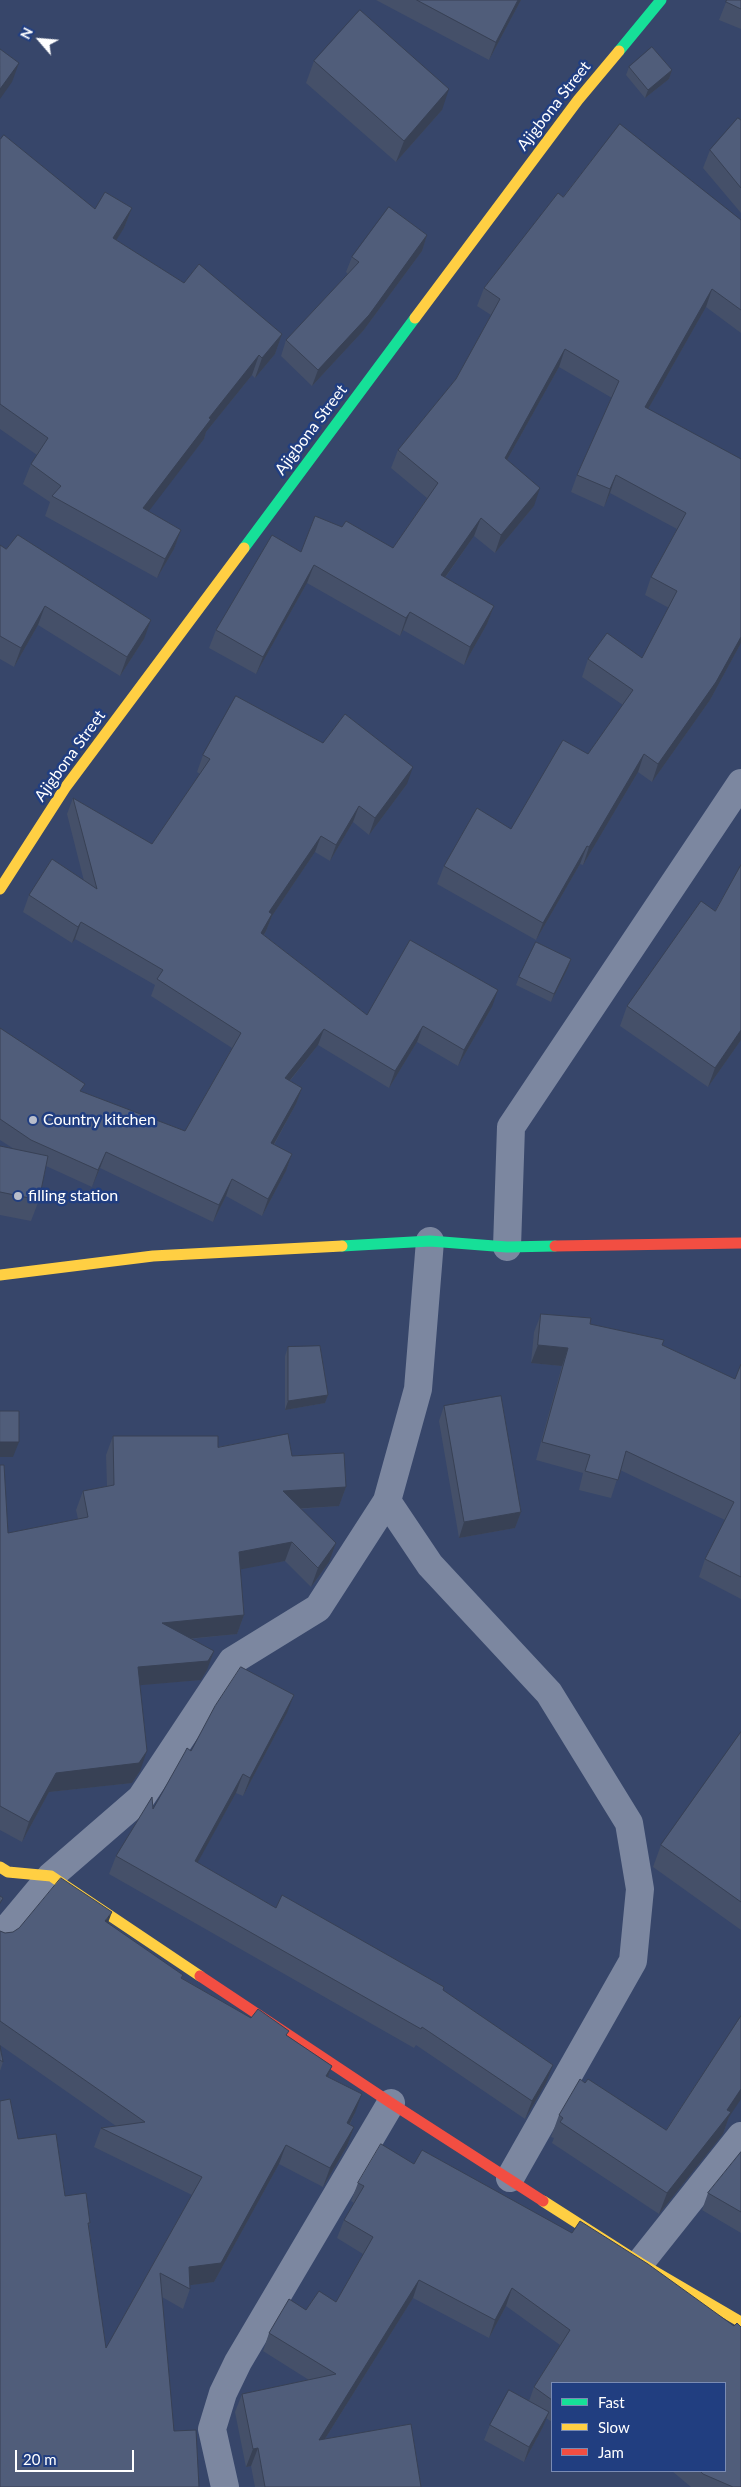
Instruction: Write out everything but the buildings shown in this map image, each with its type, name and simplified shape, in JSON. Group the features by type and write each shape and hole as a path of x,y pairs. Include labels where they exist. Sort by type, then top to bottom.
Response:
{"street":[{"name":"Ajigbona Street","path":"0,889 76,772 578,100 661,0"},
{"path":"507,1247 511,1127 741,784"},
{"path":"0,1937 51,1876 141,1798 232,1661 318,1608 387,1501 418,1389 430,1242"},
{"path":"0,1275 153,1256 430,1242 507,1247 741,1243"},
{"path":"387,1501 430,1565 550,1693 629,1823 640,1889 633,1961 510,2178"},
{"path":"0,1866 8,1872 51,1876 391,2103 640,2263 741,2322"},
{"path":"225,2487 212,2429 223,2393 238,2362 391,2103"},
{"path":"640,2263 741,2136"}],"traffic: fast":[{"path":"619,51 661,0"},
{"path":"244,548 415,318"},
{"path":"342,1246 430,1241 507,1247 555,1246"}],"traffic: slow":[{"path":"415,318 578,100 619,51"},
{"path":"0,889 65,788 244,548"},
{"path":"0,1275 153,1256 342,1246"},
{"path":"0,1867 8,1872 51,1876 200,1976"},
{"path":"543,2201 640,2263 741,2322"}],"traffic: jam":[{"path":"555,1246 741,1243"},
{"path":"200,1976 543,2201"}],"place":[{"name":"Country kitchen","path":"33,1120"},
{"name":"filling station","path":"18,1196"}]}
